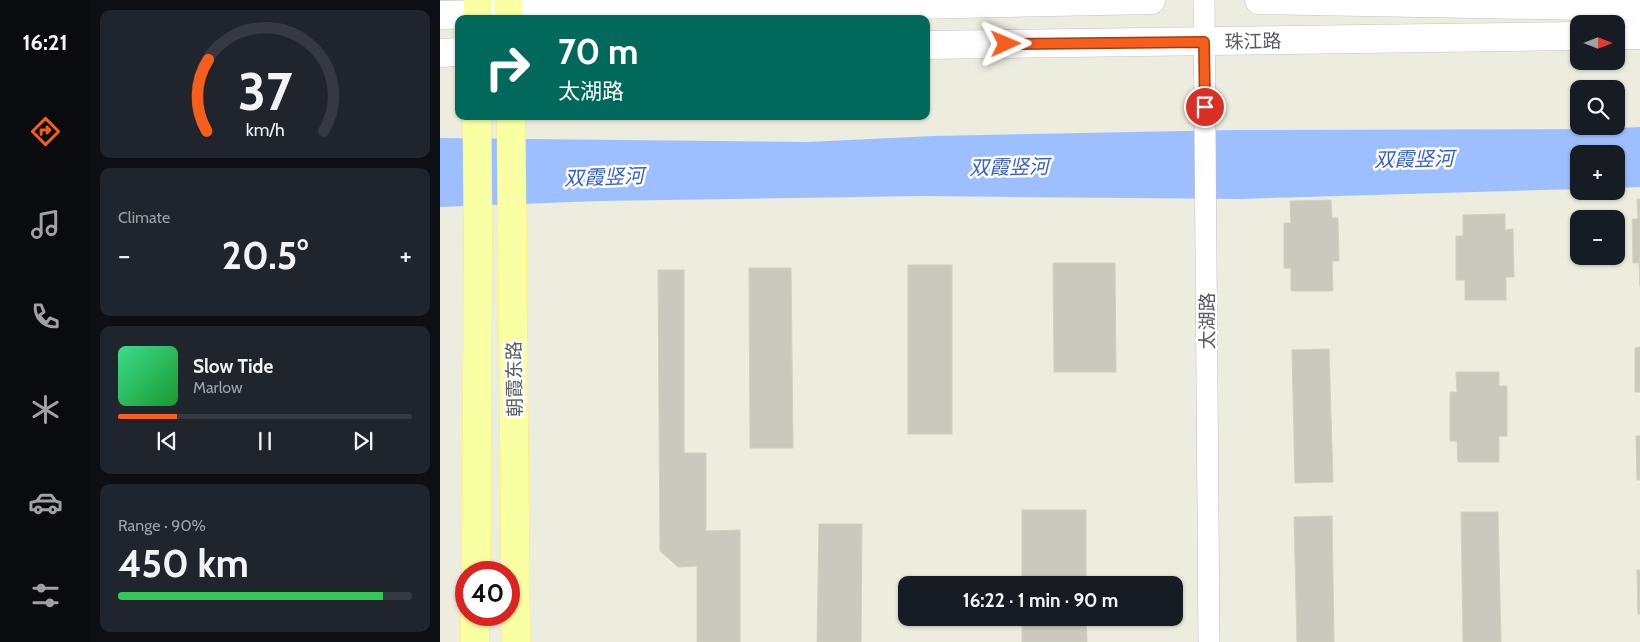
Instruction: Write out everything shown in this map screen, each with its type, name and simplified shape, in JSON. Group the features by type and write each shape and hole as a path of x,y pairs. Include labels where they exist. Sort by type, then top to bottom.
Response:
{"main road":[{"name":"朝霞东路","path":"476,561 477,120"},
{"name":"朝霞东路","path":"511,120 516,642"},
{"path":"475,626 475,642"}],"street":[{"path":"440,15 508,10 1151,0"},
{"name":"太湖路","path":"1204,0 1209,642"},
{"path":"1259,0 1640,7"},
{"path":"1625,35 1640,35"},
{"name":"珠江路","path":"930,45 1570,36"},
{"path":"440,53 455,52"}],"water":[{"name":"双霞竖河","path":"1640,127 1640,187 1625,188 1625,145 1570,145 1570,189 1240,199 921,196 599,201 440,207 440,138 807,142 933,136 1236,130 1570,129 1570,135 1625,135 1625,128"}],"building":[{"path":"1637,199 1640,199 1640,286 1639,263 1633,263 1632,219 1638,219"},
{"path":"1331,200 1332,218 1338,218 1339,261 1332,261 1333,291 1291,291 1291,268 1284,268 1284,223 1291,223 1290,201"},
{"path":"1505,214 1505,230 1513,229 1514,277 1506,277 1506,300 1465,300 1465,280 1456,280 1456,236 1463,236 1463,215"},
{"path":"1053,263 1115,263 1116,372 1054,372"},
{"path":"908,265 952,265 952,434 908,434"},
{"path":"749,268 791,268 793,448 750,448"},
{"path":"658,270 684,270 684,453 706,453 706,531 740,530 740,642 697,642 697,566 678,567 660,551"},
{"path":"1640,347 1640,392 1635,392 1635,348"},
{"path":"1329,349 1333,482 1295,483 1292,350"},
{"path":"1456,372 1499,372 1499,386 1507,386 1507,436 1499,436 1499,462 1458,462 1457,441 1450,441 1450,392 1457,392"},
{"path":"1636,436 1640,436 1640,480 1637,480"},
{"path":"1022,510 1086,510 1086,576 1022,576"},
{"path":"1461,512 1498,512 1501,642 1463,642"},
{"path":"1332,516 1334,642 1297,642 1294,517"},
{"path":"819,524 862,524 861,642 817,642"},
{"path":"1637,570 1640,570 1640,614 1638,614"},
{"path":"1022,626 1086,626 1087,642 1022,642"}],"route":[{"path":"1006,44 1204,42 1205,107"}]}
